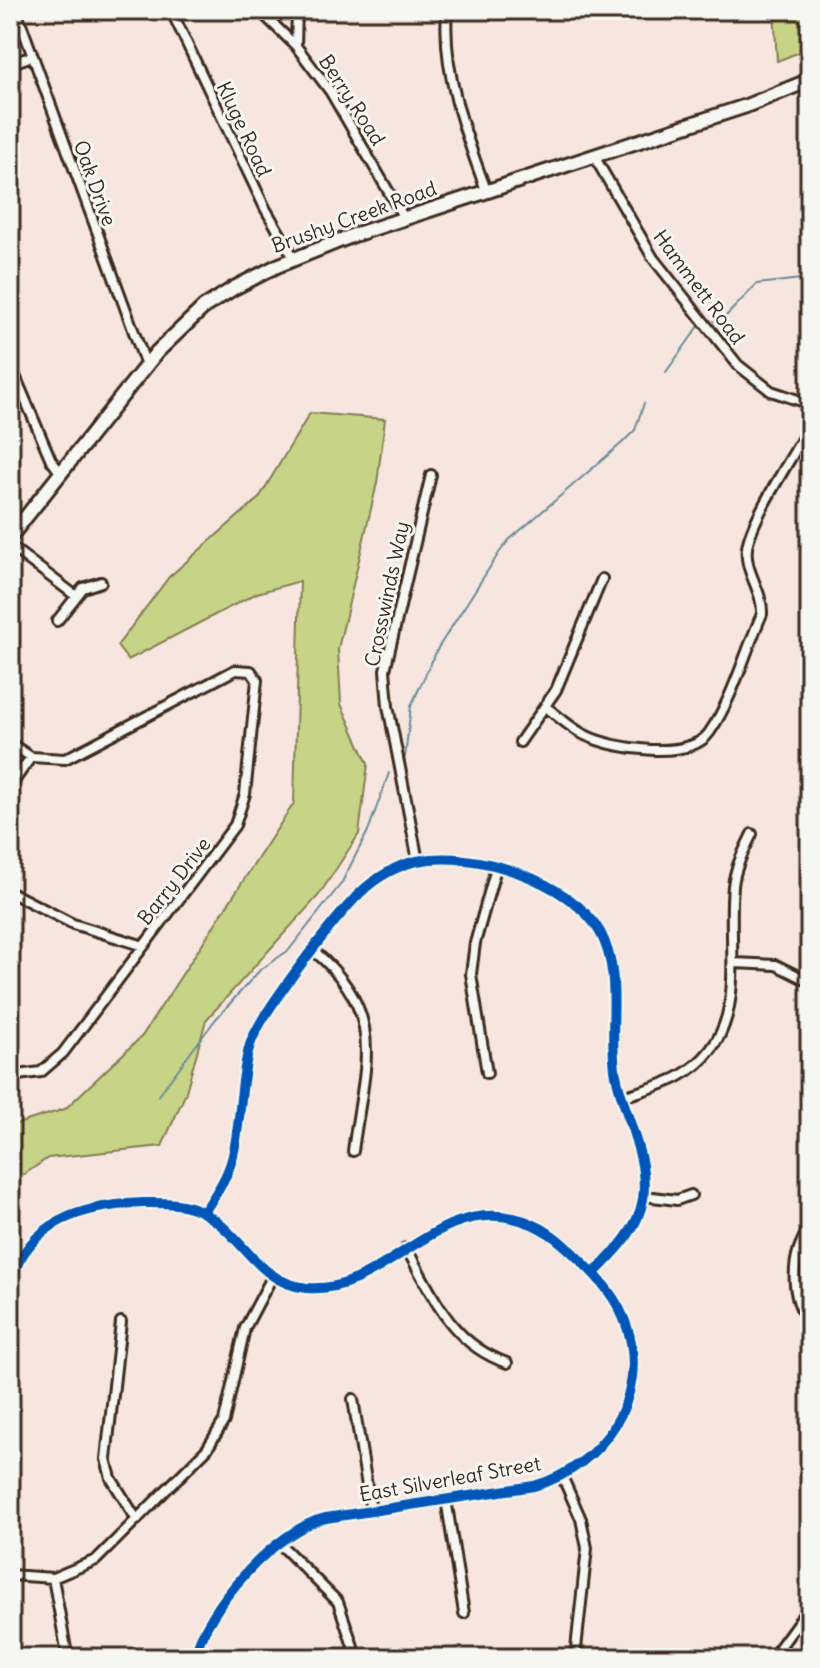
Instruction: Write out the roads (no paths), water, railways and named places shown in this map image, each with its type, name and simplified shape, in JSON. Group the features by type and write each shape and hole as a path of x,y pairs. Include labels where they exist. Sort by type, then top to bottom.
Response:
{"main road":[{"name":"Brushy Creek Road","path":"10,537 146,365 204,307 252,278 294,258 404,218 746,106 810,80"}],"street":[{"name":"Oak Drive","path":"16,10 146,365"},
{"name":"Kluge Road","path":"171,10 265,208 294,258"},
{"name":"Berry Road","path":"259,10 296,46 344,112 404,218"},
{"path":"296,46 297,10"},
{"path":"447,10 449,53 461,119 486,190"},
{"path":"10,64 32,56"},
{"name":"Hammett Road","path":"594,156 653,258 738,365 771,391 810,404"},
{"path":"10,364 51,460 60,472"},
{"path":"546,707 587,736 626,746 658,750 689,749 707,736 762,614 762,598 747,561 749,537 810,425"},
{"name":"Crosswinds Way","path":"418,861 388,706 385,670 431,475"},
{"path":"10,546 76,596"},
{"path":"520,742 546,707 602,579"},
{"path":"57,621 86,586 101,582"},
{"name":"Barry Drive","path":"10,1076 32,1075 54,1063 225,841 243,805 257,680 251,671 235,670 71,757 50,760 31,757"},
{"path":"10,743 31,757 10,787"},
{"path":"622,1097 677,1078 706,1054 729,1013 734,963 734,880 752,834"},
{"path":"204,1212 232,1158 253,1036 314,951 364,889 394,870 418,861 458,860 496,868 560,890 582,908 600,931 612,969 614,1058 642,1169 644,1196 632,1230 594,1273"},
{"path":"487,1073 471,974 475,943 496,868"},
{"path":"10,892 73,924 144,946"},
{"path":"314,951 349,984 365,1022 366,1047 353,1151"},
{"path":"734,963 776,965 810,982"},
{"path":"644,1196 677,1200 691,1195"},
{"path":"10,1283 20,1257 31,1242 50,1225 73,1213 104,1206 168,1202 204,1212 272,1277 241,1339 220,1431 207,1449 96,1560 53,1578 10,1575"},
{"name":"East Silverleaf Street","path":"194,1658 213,1612 294,1530 318,1520 534,1486 562,1476 585,1461 606,1440 621,1415 630,1386 632,1355 627,1326 611,1295 594,1273 549,1232 505,1216 460,1220 356,1278 334,1286 307,1288 272,1277"},
{"path":"810,1228 796,1258 795,1280 798,1298 810,1323"},
{"path":"406,1248 459,1336 485,1355 507,1363"},
{"path":"121,1322 106,1459 111,1478 137,1520"},
{"path":"353,1399 371,1511"},
{"path":"562,1476 581,1519 587,1548 575,1658"},
{"path":"446,1499 464,1613"},
{"path":"280,1544 338,1602 357,1658"},
{"path":"53,1578 67,1654"},
{"path":"772,1658 810,1606"}],"waterway":[{"path":"714,321 725,317 757,284 810,278"},
{"path":"666,372 699,326"},
{"path":"405,757 411,706 438,648 499,553 509,540 635,430 644,403"},
{"path":"158,1096 215,1020 260,970 289,950 341,884 368,831 389,773"}]}
